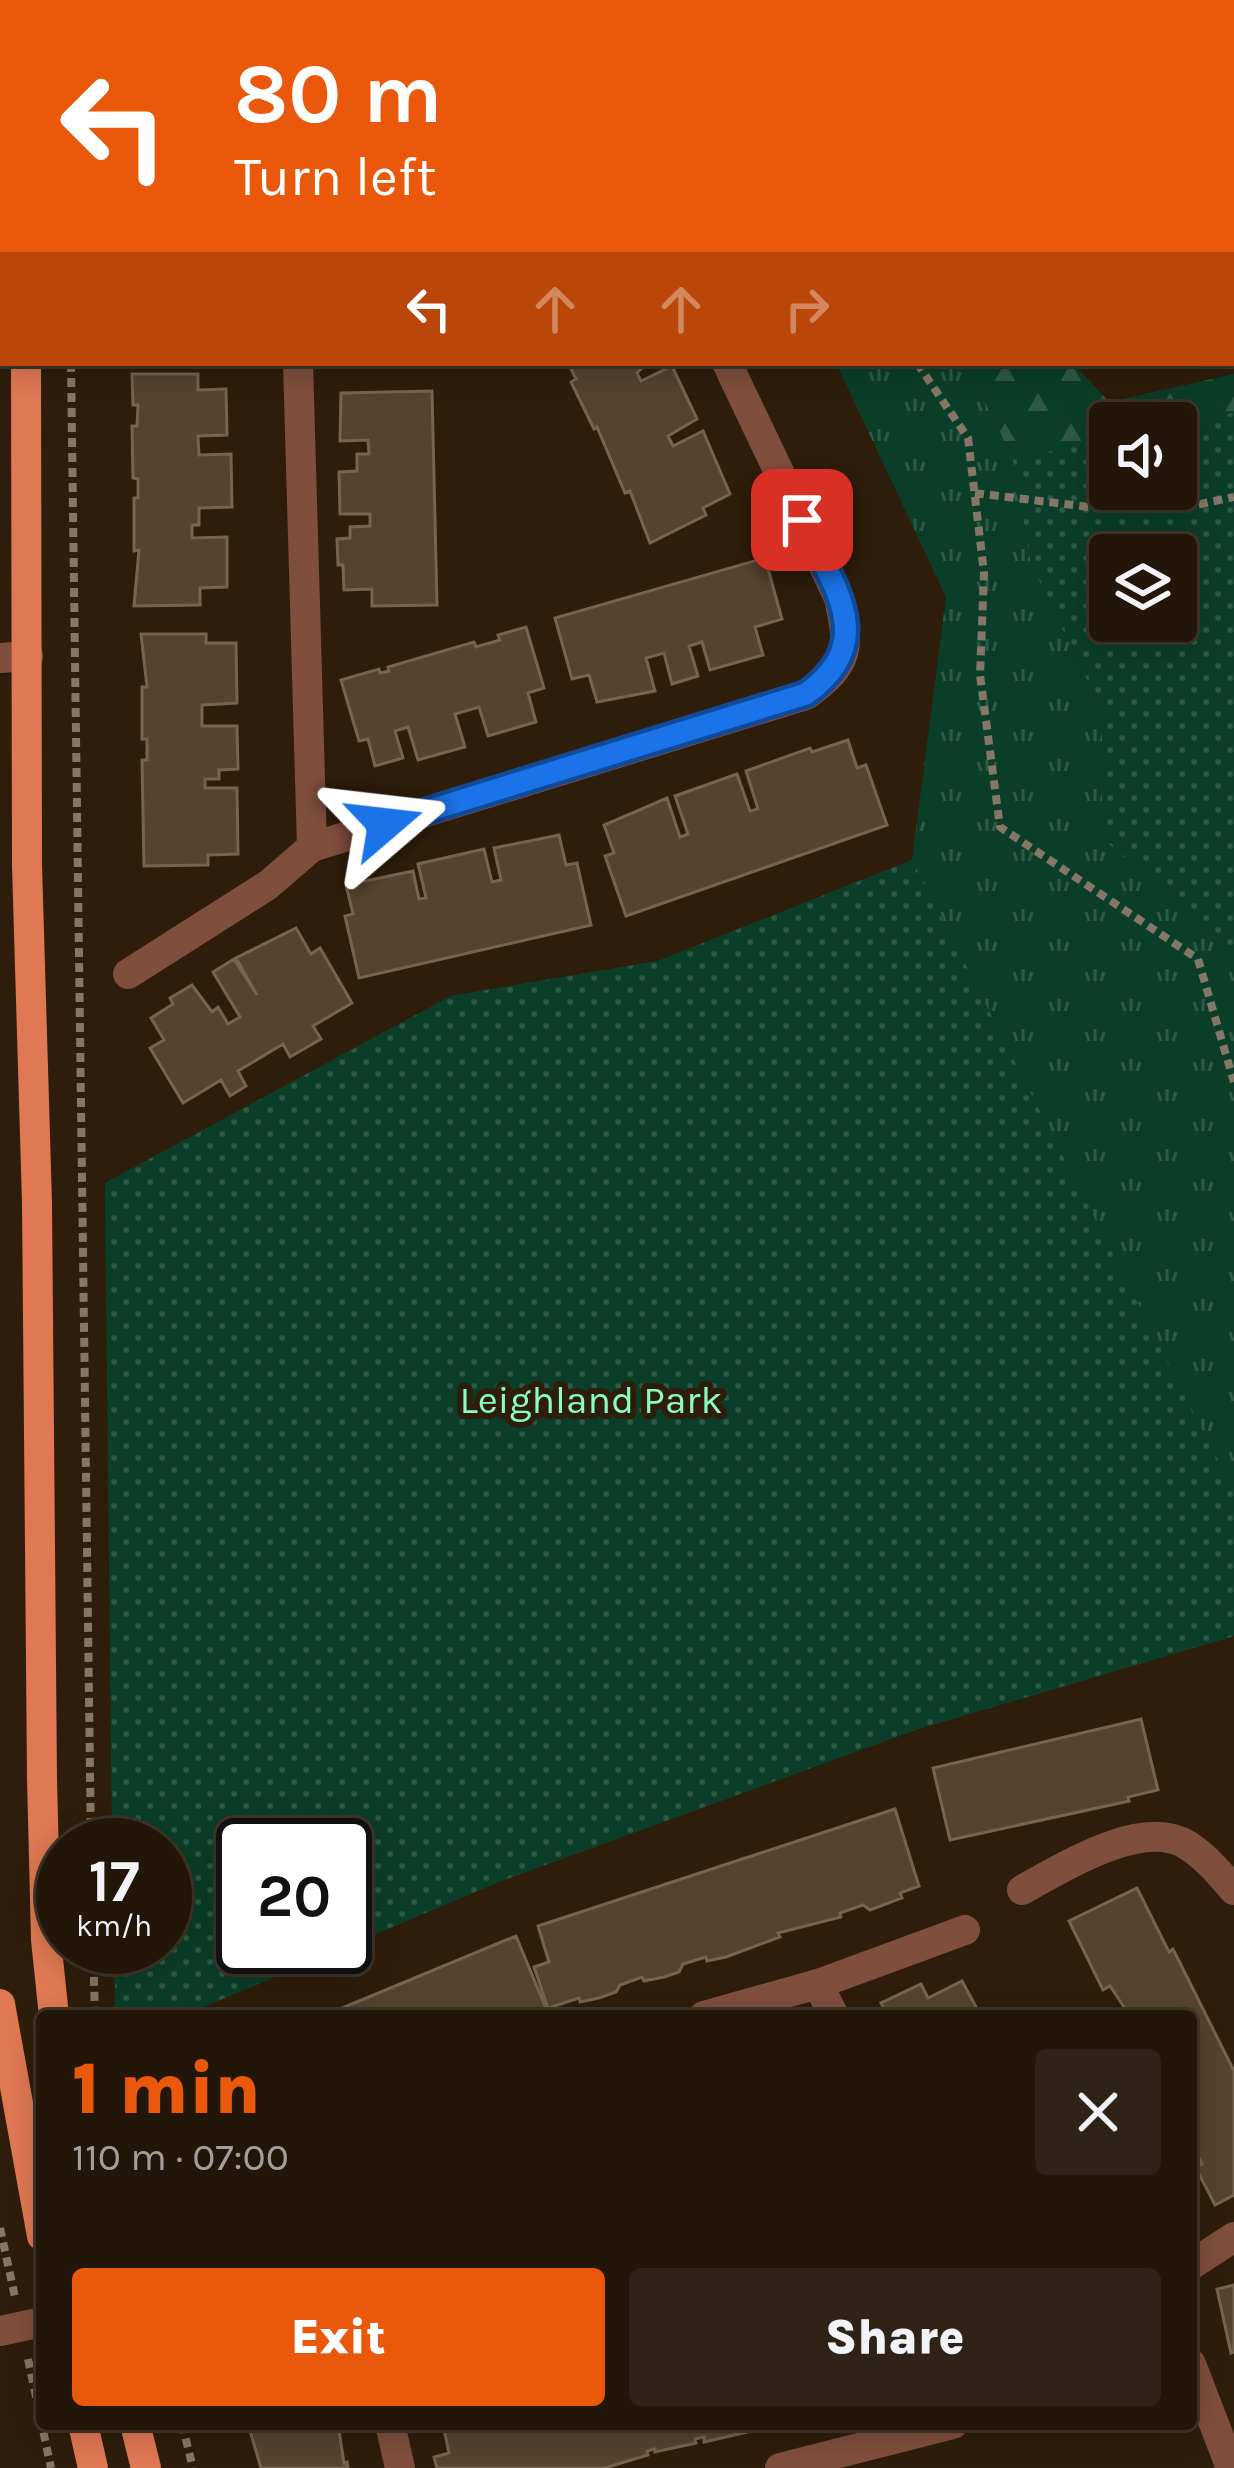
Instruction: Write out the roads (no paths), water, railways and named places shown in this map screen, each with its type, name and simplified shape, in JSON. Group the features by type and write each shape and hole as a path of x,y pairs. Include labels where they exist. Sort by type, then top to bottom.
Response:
{"main road":[{"path":"26,366 14,657 27,865 37,1203 42,1778 46,1940 53,2010"},
{"path":"0,2004 36,2203"},
{"path":"84,2430 92,2468"},
{"path":"136,2430 146,2468"}],"lane":[{"path":"298,366 312,847"},
{"path":"128,974 268,885 312,847 806,694 831,676 844,657 848,637 838,598 728,366"},
{"path":"1022,1890 1091,1851 1142,1838 1184,1842 1234,1890"},
{"path":"725,2010 818,1984 965,1930"},
{"path":"818,1984 831,2010"},
{"path":"1197,2260 1234,2237"},
{"path":"0,2331 36,2323"},
{"path":"1197,2380 1231,2468"},
{"path":"391,2430 400,2468"},
{"path":"785,2467 930,2430"}],"park label":[{"name":"Leighland Park","path":"591,1400"}]}
